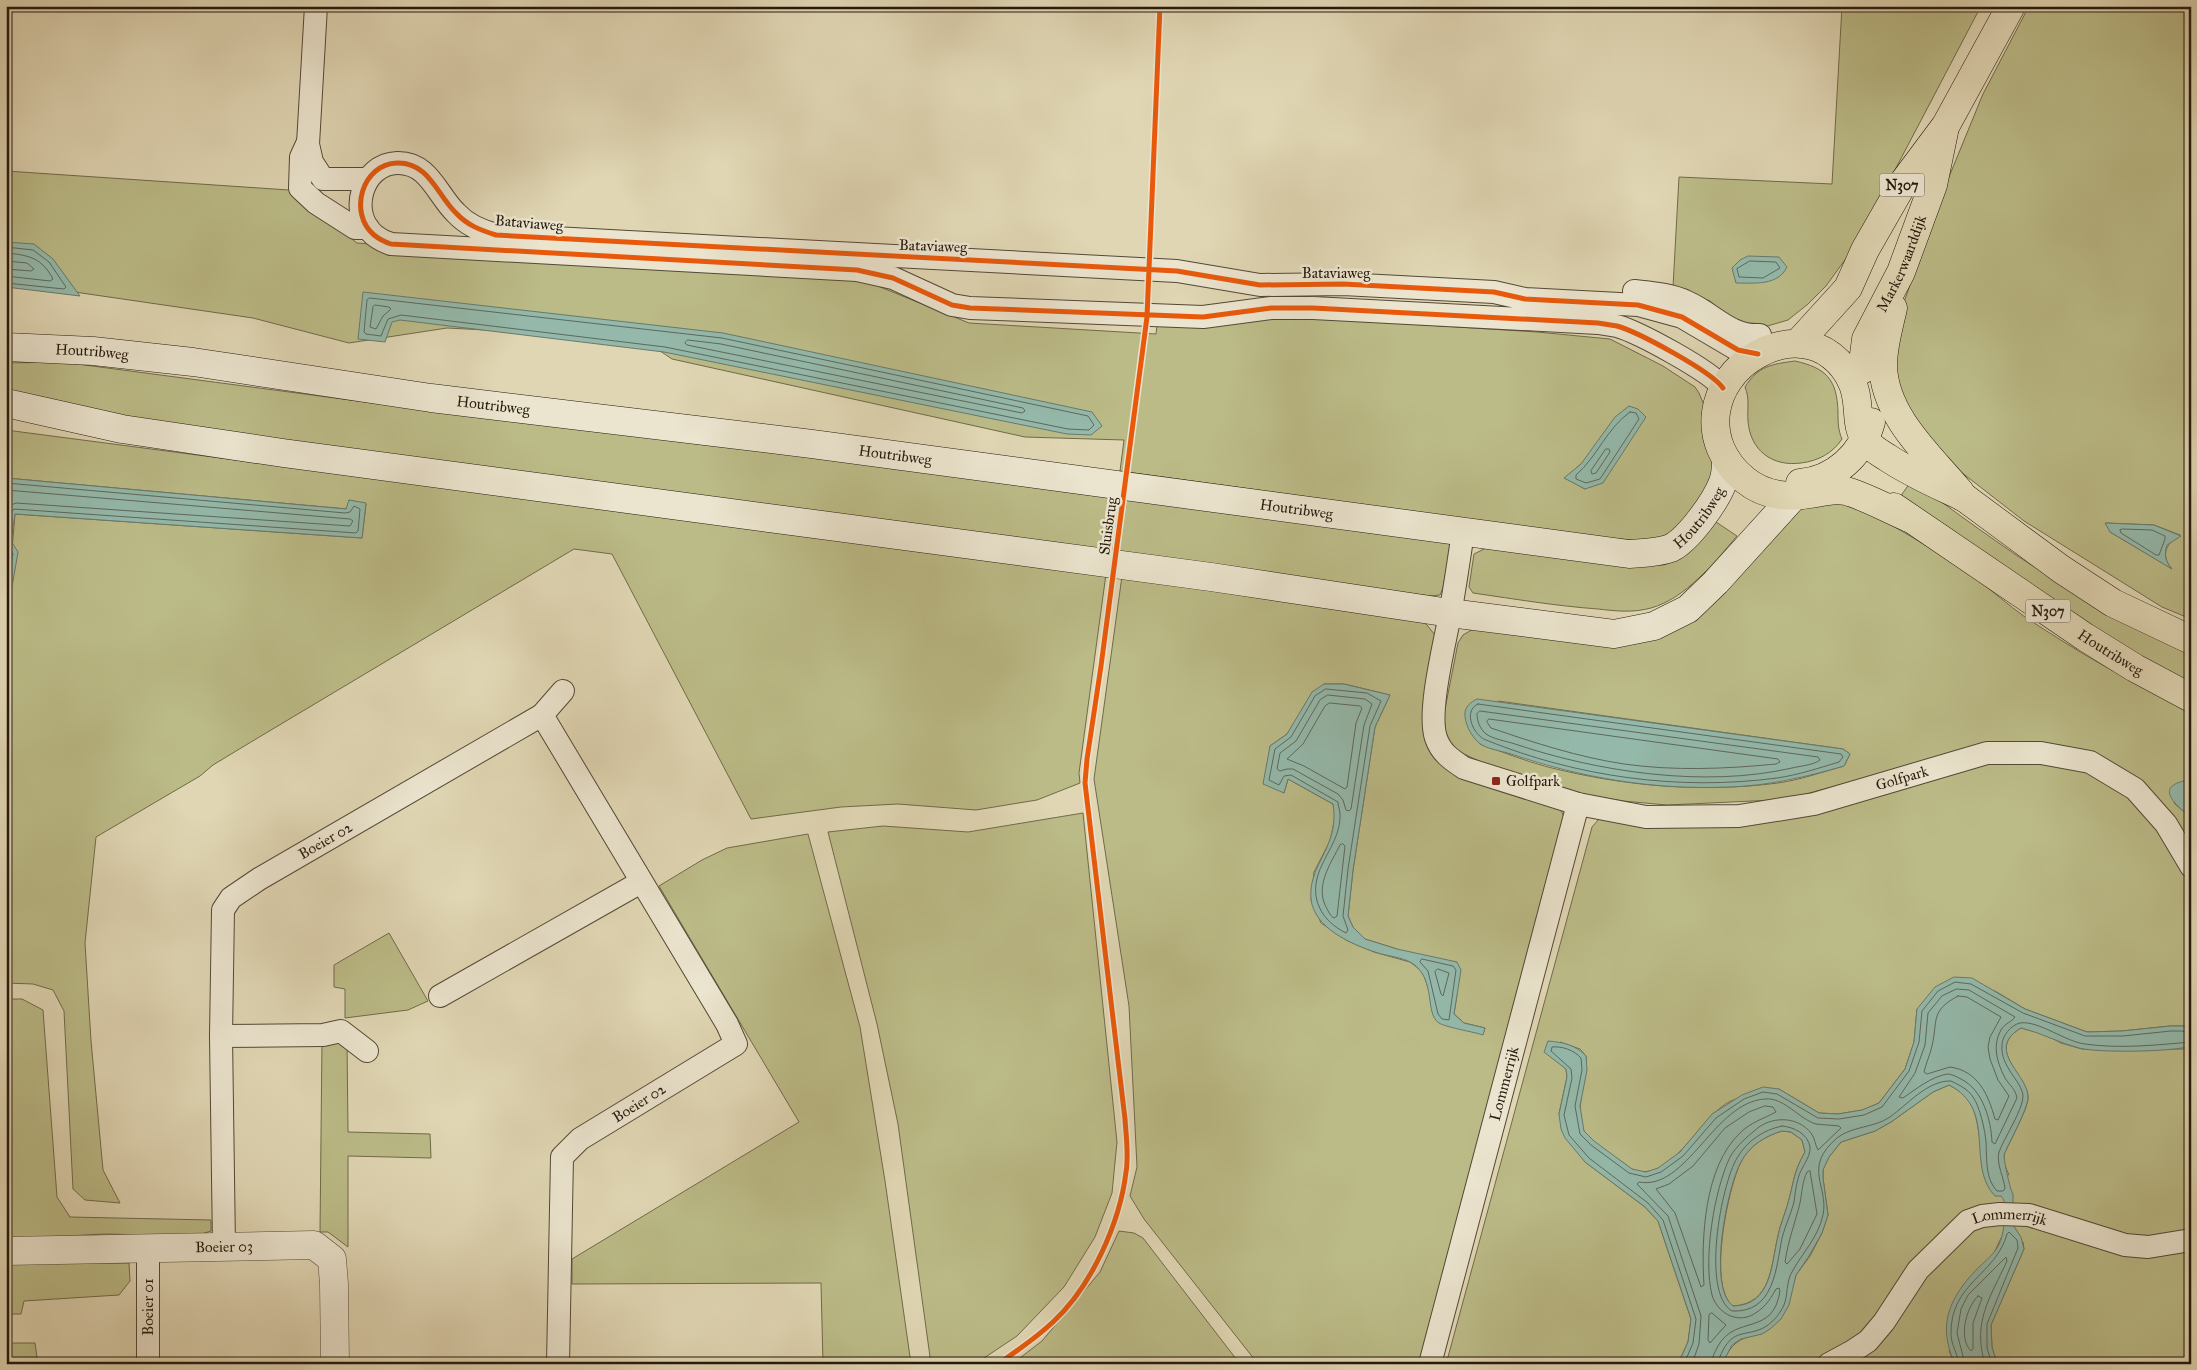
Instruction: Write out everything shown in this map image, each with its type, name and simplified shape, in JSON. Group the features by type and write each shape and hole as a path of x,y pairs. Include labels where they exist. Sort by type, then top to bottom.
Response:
{"main road":[{"name":"Markerwaarddijk","path":"1800,334 1865,250 1905,180 1946,125 2011,6"},
{"name":"Markerwaarddijk","path":"1862,370 1866,339 1901,272 1933,186 1946,125"},
{"name":"N307","path":"1901,272 1884,353 1884,377 1890,401 1902,422 1965,498"},
{"name":"N307","path":"1782,329 1800,334 1837,342 1851,355 1862,370 1867,379 1872,399 1868,429 1850,459 1826,483 1812,481 1784,491 1747,482 1726,460 1715,428 1720,397 1737,368 1759,344 1782,329"},
{"name":"N307","path":"1800,334 1808,345 1827,352 1835,358 1848,374 1856,392 1858,422 1868,429 1877,428 1916,462 2061,569 2113,602 2191,640"},
{"name":"Houtribweg","path":"8,349 46,348 93,351 193,362 431,398 822,446 1629,554 1654,552 1671,548 1690,534 1722,484 1726,471 1726,460"},
{"name":"N307","path":"1720,397 1729,398 1732,410 1734,440 1744,457 1750,465 1784,491"},
{"path":"6,403 122,429 331,460 1211,577 1450,614 1614,634 1654,626 1688,608 1716,582 1784,491"},
{"path":"6,421 122,429"},
{"name":"Houtribweg","path":"1826,483 1864,484 1909,518 2085,637 2135,668 2191,698"},
{"name":"Boeier 03","path":"6,1251 148,1250 314,1245 332,1260 335,1364"}],"street":[{"path":"308,144 301,158 300,188 316,203 355,228 368,228 363,219 362,207 362,190 367,178 323,179 312,162 308,144 316,6"},
{"name":"Bataviaweg","path":"367,178 373,172 390,164 406,163 420,169 432,180 442,197 456,214 474,228 496,234 1176,271 1270,286 1343,284 1494,292 1525,299 1638,305 1655,308 1682,318 1738,350 1759,344"},
{"name":"Bataviaweg","path":"368,228 373,235 391,244 858,270 893,278 952,305 970,308 1203,317 1271,308 1380,311 1598,323 1618,326 1652,343 1720,397"},
{"name":"Golfpark","path":"1464,532 1435,700 1435,737 1441,749 1450,759 1464,768 1578,804 1646,817 1739,816 1814,804 1987,753 2041,753 2090,762 2134,789 2166,824 2191,866"},
{"name":"Boeier 02","path":"224,1247 221,1036 223,910 231,898 259,879 542,715 563,691"},
{"name":"Boeier 02","path":"542,715 727,1024 736,1044 580,1139 562,1157 558,1364"},
{"name":"Lommerrijk","path":"1430,1364 1578,804"},
{"path":"440,996 641,882"},
{"path":"221,1036 322,1035 341,1031 367,1051"},
{"name":"Lommerrijk","path":"1829,1364 1868,1341 1884,1322 1918,1270 1968,1221 1982,1216 2028,1215 2125,1245 2148,1247 2191,1240"},
{"name":"Boeier 01","path":"148,1250 148,1364"}],"green space":[{"path":"1842,6 1981,6 1855,246 1826,286 1788,320 1764,327 1742,327 1710,301 1673,287 1679,177 1832,184"},
{"path":"2029,6 2191,6 2191,619 2162,607 2024,521 1952,465 1918,433 1895,392 1897,322 1942,194 1983,94","holes":["2106,523 2154,525 2180,535 2166,549 2166,558 2171,568 2110,532"]},
{"path":"6,171 289,190 357,243 863,280 969,323 1156,334 1157,325 1298,317 1537,332 1610,339 1663,366 1695,387 1706,410 1713,450 1712,477 1699,507 1668,537 1651,541 1604,538 1120,471 1124,440 1025,437 672,359 641,338 447,328 349,343 253,318 6,282","holes":["1581,464 1585,489 1565,478"]},
{"path":"1795,361 1815,367 1828,377 1832,383 1837,401 1842,439 1830,452 1819,458 1790,464 1772,459 1764,454 1753,440 1748,421 1748,400 1745,387 1760,370 1779,363"},
{"path":"62,362 456,414 906,467 1451,542 1443,588 1440,595 1430,596 455,466 6,399 6,363"},
{"path":"6,430 1106,574 1079,773 1080,783 1037,800 976,810 898,804 841,807 751,819 612,554 574,549 96,837 85,943 91,1041 103,1170 120,1203 85,1200 73,1189 64,1011 53,990 33,984 6,983 6,622 15,514 362,538 366,504 349,500 347,509 6,478"},
{"path":"1912,480 2013,553 2082,597 2118,618 2191,655 2191,684 2113,643 1900,497"},
{"path":"1846,501 1897,528 1946,558 2025,617 2065,643 2106,667 2191,710 2191,783 2184,781 2174,803 2191,818 2191,844 2125,773 1952,754 1795,797 1774,800 1667,805 1623,801 1576,793 1492,767 1451,746 1445,730 1444,714 1458,643 1463,635 1480,625 1649,636 1802,503","holes":["1498,701 1843,749 1850,754 1844,766 1803,778 1749,786 1691,787 1633,783 1576,774 1539,765 1480,744"]},
{"path":"1710,518 1737,536 1709,568 1688,588 1664,603 1651,608 1638,611 1624,611 1567,606 1473,593 1469,587 1474,554 1486,548 1617,564 1664,565 1689,552"},
{"path":"1122,576 1414,616 1426,624 1435,635 1427,737 1560,809 1562,812 1565,822 1564,836 1419,1364 1258,1364 1144,1219 1130,1196 1137,1167 1129,1006 1094,779","holes":["1324,684 1344,684 1390,695 1375,727 1353,870 1348,916 1353,927 1365,939 1397,949 1457,994 1454,1014 1464,1023 1485,1028 1483,1034 1462,1029 1429,991 1423,972 1410,962 1374,952 1348,941 1321,923 1311,900 1314,872 1330,841 1336,814 1333,804 1288,779 1284,793 1270,746 1287,734"]},
{"path":"2002,758 2075,765 2137,803 2178,854 2191,880 2191,1030 2184,1026 2170,1026 2122,1031 2087,1032 2025,1009 1995,991 1917,1009 1914,1042 1905,1069 1879,1103 1863,1110 1838,1114 1819,1113 1779,1089 1742,1097 1731,1101 1719,1109 1672,1159 1660,1168 1646,1172 1630,1168 1594,1143 1584,1131 1580,1114 1586,1056 1580,1049 1560,1042 1558,1062 1566,1069 1567,1077 1559,1114 1585,1162 1645,1207 1658,1221 1691,1319 1688,1342 1678,1364 1441,1364 1440,1362 1448,1357 1592,827 1599,819 1682,827"},
{"path":"1083,813 1117,1142 1112,1193 1095,1237 1064,1287 1017,1336 981,1360 964,1364 931,1364 898,1124 877,1024 828,832 883,826 968,832"},
{"path":"808,834 860,1027 885,1181 911,1364 823,1364 821,1283 572,1284 572,1259 799,1122 659,886 702,860 727,848"},
{"path":"389,933 428,1001 408,1010 345,1018 345,989 334,987 334,965"},
{"path":"6,999 22,999 43,1010 57,1197 70,1217 211,1220 211,1231 195,1236 105,1234 6,1239"},
{"path":"2021,1028 2042,1033 2061,1043 2082,1049 2183,1049 2191,1046 2191,1232 2153,1239 1984,1208 1884,1307 1859,1336 1832,1352 1804,1364 1722,1364 1733,1346 1740,1340 1750,1336 1792,1288 1796,1275 1810,1256 1822,1233 1828,1215 1823,1169 1829,1157 1841,1142 1875,1131 1933,1092 1949,1085 1964,1094 1972,1105 1979,1132 1982,1168 2009,1175 2004,1164 2004,1155 2022,1117 2028,1098 2022,1080 2007,1054 2006,1045 2011,1036"},
{"path":"322,1040 347,1041 348,1132 430,1134 431,1158 348,1156 348,1247 328,1232 320,1232"},
{"path":"1782,1131 1791,1132 1802,1140 1805,1152 1794,1178 1771,1270 1763,1291 1746,1304 1733,1306 1725,1296 1721,1279 1721,1259 1726,1214 1736,1175 1744,1156 1753,1146"},
{"path":"2008,1220 2191,1246 2191,1364 1997,1364 1992,1347 1991,1325 2024,1249 2023,1242 2001,1238 1949,1351 1955,1364 1842,1364 1932,1266 1973,1229"},
{"path":"1119,1231 1134,1233 1143,1238 1240,1364 1012,1364 1042,1341 1100,1272"},
{"path":"6,1263 129,1263 130,1281 119,1295 24,1301 21,1314 6,1314"},
{"path":"6,1343 35,1343 38,1364 6,1364"}],"water":[{"path":"6,242 34,244 53,259 80,296 6,287"},
{"path":"1748,256 1779,257 1787,267 1778,278 1772,280 1758,283 1736,283 1732,268 1740,260"},
{"path":"363,292 723,333 1092,412 1102,426 1091,435 1067,434 664,352 400,320 392,322 385,342 358,339"},
{"path":"1629,406 1638,409 1646,417 1603,483 1585,489 1564,478 1581,464 1615,417"},
{"path":"6,478 346,509 349,500 366,503 362,538 15,514 11,541 18,552 6,622"},
{"path":"2105,523 2154,525 2181,536 2167,545 2166,558 2172,569 2110,532"},
{"path":"1324,684 1344,684 1390,695 1375,727 1353,870 1348,916 1353,927 1365,939 1397,949 1457,962 1461,970 1454,1014 1464,1023 1485,1028 1483,1035 1439,1023 1432,1012 1428,987 1420,970 1404,959 1375,952 1345,939 1326,926 1314,909 1311,899 1312,883 1332,832 1333,804 1288,779 1284,793 1263,784 1270,746 1287,734 1312,692"},
{"path":"1477,699 1843,749 1850,754 1844,766 1758,785 1700,787 1618,781 1564,770 1482,745 1471,733 1465,716 1468,706"},
{"path":"2184,781 2191,783 2191,818 2175,803 2169,793 2170,788 2175,784"},
{"path":"1954,977 1972,978 2025,1009 2087,1032 2122,1031 2170,1026 2184,1026 2191,1030 2191,1046 2153,1051 2088,1050 2021,1028 2011,1036 2006,1045 2007,1053 2026,1088 2028,1097 2022,1117 2004,1155 2007,1175 2013,1194 2013,1225 2021,1237 2024,1249 1991,1325 1992,1347 1997,1364 1955,1364 1947,1337 1949,1313 1953,1302 1959,1291 1976,1270 1993,1254 2001,1240 2005,1218 2003,1198 1995,1196 1986,1183 1982,1169 1977,1123 1973,1108 1964,1096 1949,1085 1933,1092 1875,1131 1841,1142 1829,1157 1823,1170 1828,1215 1822,1233 1796,1275 1789,1305 1781,1319 1762,1334 1741,1339 1732,1345 1722,1364 1678,1364 1688,1342 1691,1319 1658,1221 1645,1207 1585,1162 1565,1138 1561,1129 1559,1114 1567,1077 1566,1069 1544,1052 1548,1041 1568,1045 1578,1049 1586,1056 1587,1070 1580,1106 1584,1131 1594,1141 1632,1169 1646,1172 1658,1168 1680,1152 1712,1114 1742,1095 1763,1087 1779,1089 1819,1113 1838,1114 1862,1110 1879,1103 1905,1069 1914,1042 1917,1009 1935,987","holes":["1782,1131 1791,1132 1802,1140 1805,1152 1794,1178 1779,1232 1771,1271 1763,1291 1756,1299 1746,1304 1733,1306 1725,1296 1721,1279 1720,1259 1725,1214 1730,1193 1741,1162 1748,1151 1758,1142 1770,1136"]}],"cycle path":[{"name":"Sluisbrug","path":"998,1364 1047,1328 1067,1308 1080,1291 1102,1253 1110,1233 1123,1192 1127,1166 1125,1119 1085,783 1147,317 1160,6"},
{"path":"1723,388 1690,362 1657,344 1617,326 1598,323 1313,308 1271,308 1203,317 970,308 952,305 893,278 857,270 391,244 374,235 366,226 362,215 361,203 367,180 375,172 385,165 408,164 425,174 449,206 460,217 469,224 496,235 1177,271 1260,285 1343,284 1494,292 1525,299 1638,305 1682,317 1738,350 1758,354"}],"place":[{"name":"Golfpark","path":"1496,781"}]}
